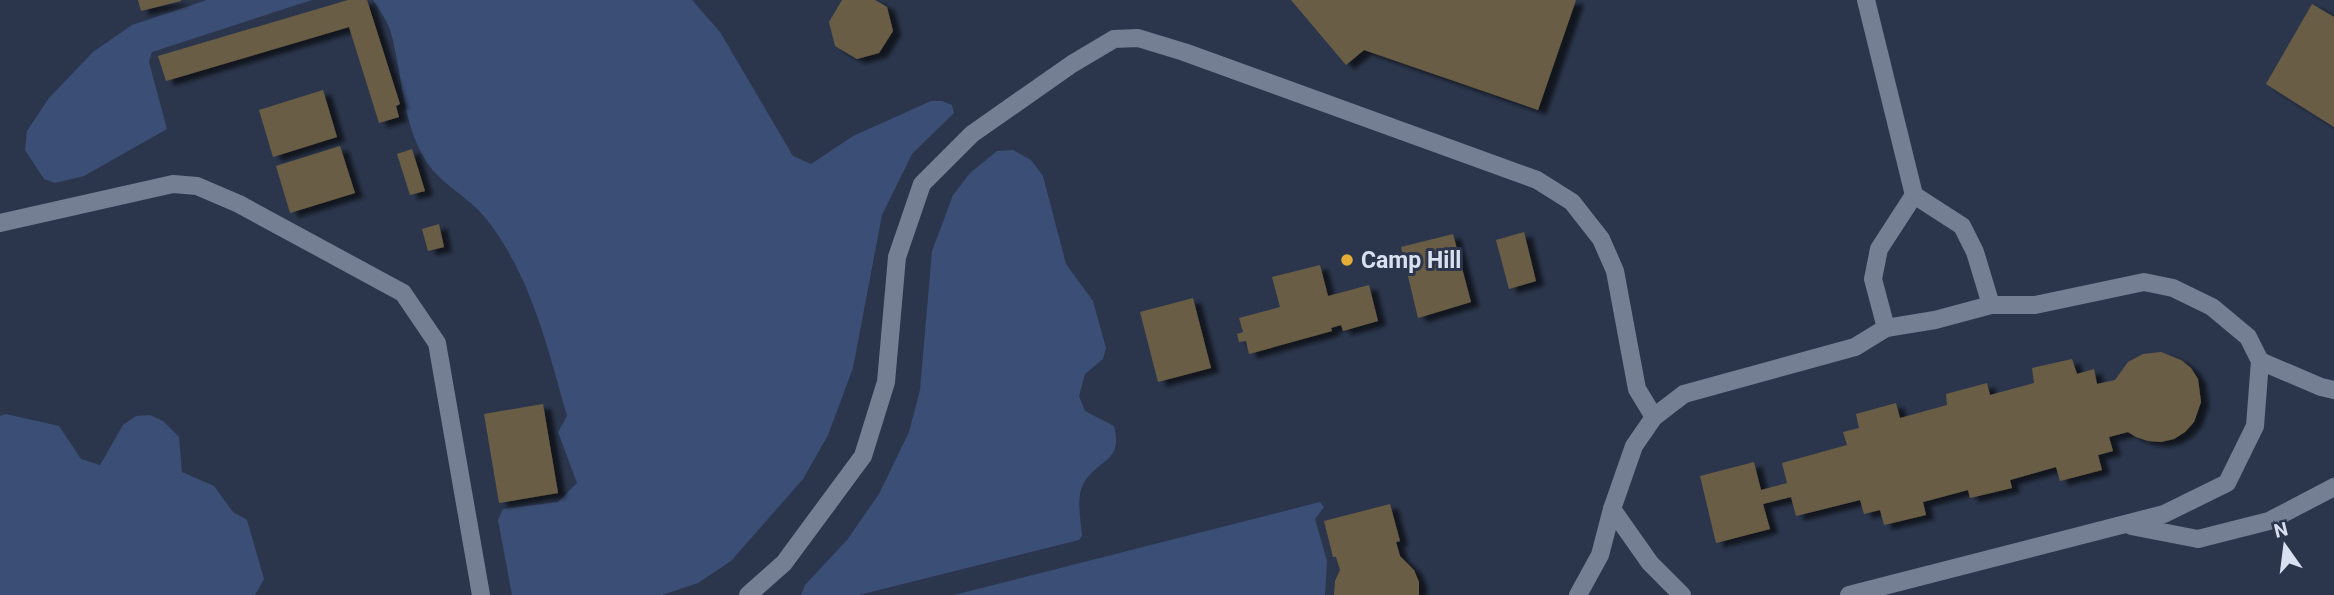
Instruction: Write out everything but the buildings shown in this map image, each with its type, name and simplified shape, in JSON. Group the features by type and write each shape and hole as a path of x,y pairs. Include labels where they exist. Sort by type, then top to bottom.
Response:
{"street":[{"path":"1866,0 1914,195 1962,226 1975,252 1991,305"},
{"path":"748,595 784,563 863,456 886,382 897,257 922,184 972,134 1114,38 1138,38 1185,52 1537,180 1572,202 1601,239 1615,271 1637,389 1654,417"},
{"path":"0,223 173,184 197,186 239,204 403,293 437,343 481,595"},
{"path":"1886,328 1873,279 1878,249 1914,195"},
{"path":"1578,595 1600,555 1612,509 1634,446 1654,417 1684,394 1855,347 1886,328 1935,320 1991,305 2035,305 2144,282 2173,288 2212,307 2248,337 2260,361 2255,426 2227,483 2164,514 1849,595"},
{"path":"2260,361 2320,387 2334,390"},
{"path":"2124,525 2198,539 2269,521 2334,487"},
{"path":"1612,509 1650,563 1682,595"}],"shaded area":[{"path":"207,0 312,0 152,52 149,62 167,129 84,176 55,183 44,179 25,150 27,131 49,98 93,52 132,25"},
{"path":"373,0 692,0 720,32 793,156 811,164 853,136 931,101 952,105 954,113 912,154 882,215 853,368 828,435 803,479 731,561 698,583 662,595 512,595 498,520 503,509 558,502 577,483 558,432 567,416 536,314 515,265 487,220 429,166 416,142 391,33"},
{"path":"1013,150 1031,160 1043,176 1066,264 1093,301 1106,348 1103,359 1085,374 1079,396 1085,411 1114,426 1115,447 1113,453 1091,474 1082,487 1079,508 1082,536 1079,540 859,595 801,595 805,585 847,540 879,494 909,432 920,390 932,251 953,195 970,173 997,151"},
{"path":"6,414 59,426 81,459 100,465 123,425 136,416 150,415 163,421 179,437 182,472 214,486 233,512 247,520 264,579 255,595 0,595 0,416"},
{"path":"1320,502 1324,507 1315,519 1327,561 1325,595 954,595"}],"place":[{"name":"Camp Hill","path":"1347,260"}]}
